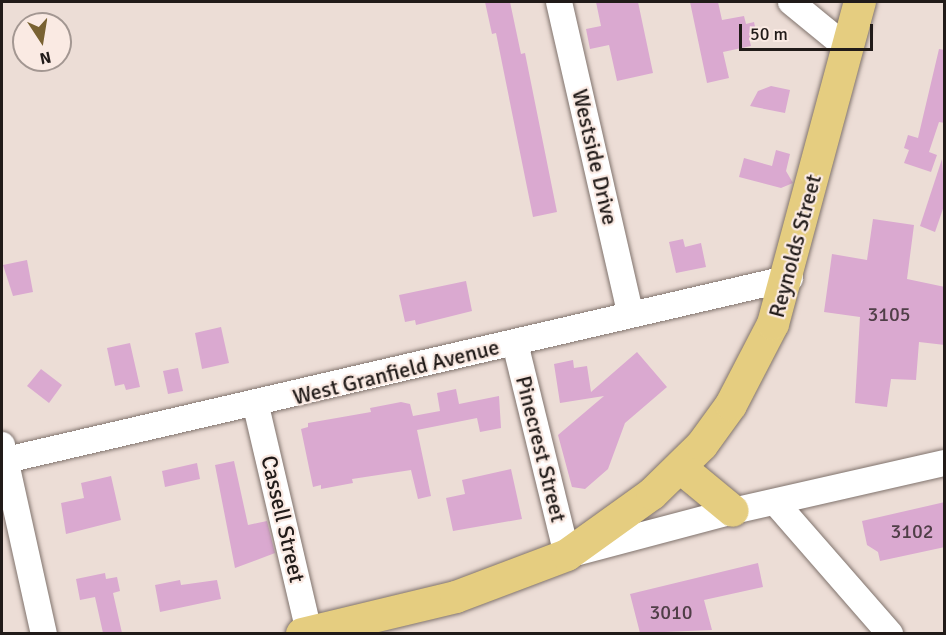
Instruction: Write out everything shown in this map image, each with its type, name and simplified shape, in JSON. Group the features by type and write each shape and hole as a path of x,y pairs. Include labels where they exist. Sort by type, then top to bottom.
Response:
{"main road":[{"name":"Reynolds Street","path":"306,633 456,597 567,555 616,523 681,468 731,405 758,360 789,278 846,47 860,2"},
{"path":"681,468 733,511"}],"street":[{"name":"Westside Drive","path":"560,2 630,313"},
{"path":"791,2 846,47"},
{"name":"West Granfield Avenue","path":"3,456 256,405 630,313 789,278"},
{"name":"Pinecrest Street","path":"515,343 567,555"},
{"name":"Cassell Street","path":"256,405 306,633"},
{"path":"3,456 44,633"},
{"name":"Reynolds Street","path":"567,555 733,511 945,463"},
{"path":"775,502 890,633"}],"building":[{"path":"485,2 510,2 521,54 525,53 557,212 533,217 496,33 492,34"},
{"path":"596,2 638,2 653,73 617,81 609,45 590,49 586,29 601,26"},
{"path":"690,2 718,2 722,20 744,16 746,24 754,22 757,36 749,38 751,46 723,52 729,78 707,83"},
{"path":"939,49 945,50 945,123 939,122 929,152 937,155 931,172 904,163 909,150 904,148 908,135 918,138"},
{"path":"771,86 790,90 785,113 750,106 758,91"},
{"path":"776,150 790,154 786,171 793,183 781,188 739,177 744,158 772,166"},
{"path":"942,159 945,203 935,232 920,226"},
{"path":"873,219 914,225 907,279 945,287 945,345 919,342 916,380 891,379 887,407 855,403 860,317 824,312 832,254 867,260"},
{"path":"683,239 685,247 701,243 706,267 676,273 669,242"},
{"path":"27,260 33,292 13,296 3,265"},
{"path":"466,281 472,311 416,325 415,320 405,322 399,295"},
{"path":"221,327 229,363 202,369 195,333"},
{"path":"130,343 140,387 126,390 124,384 115,386 107,348"},
{"path":"637,352 667,387 625,423 608,469 585,489 572,487 558,435 604,396 560,403 554,364 573,360 574,368 587,366 591,392"},
{"path":"178,368 183,391 168,394 163,371"},
{"path":"41,369 62,385 49,403 27,386"},
{"path":"456,389 459,404 499,396 501,428 480,432 477,418 417,430 431,496 418,499 411,470 352,479 353,483 321,489 321,485 313,487 301,429 308,427 308,423 371,412 370,408 401,402 410,404 413,416 440,411 437,393"},
{"path":"234,461 248,525 267,521 275,553 235,568 215,465"},
{"path":"197,463 200,479 165,487 162,471"},
{"path":"511,469 522,519 453,531 446,498 465,494 462,480"},
{"path":"111,476 121,520 66,534 61,503 84,498 81,483"},
{"path":"945,502 945,547 880,561 878,552 867,545 862,521"},
{"path":"758,563 763,587 704,600 712,630 640,633 630,594"},
{"path":"105,573 106,579 117,577 120,591 113,593 122,633 103,633 95,597 80,600 76,579"},
{"path":"180,580 181,585 217,580 221,599 160,612 155,585"}]}
